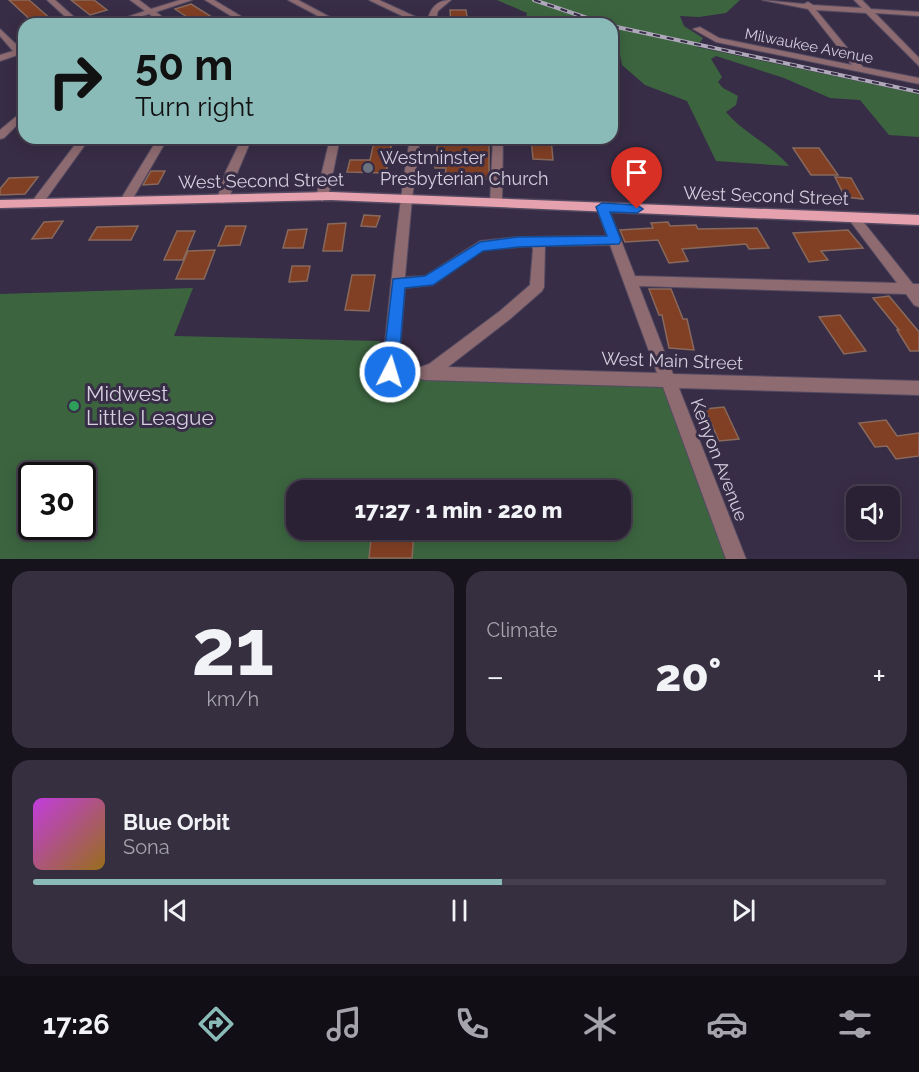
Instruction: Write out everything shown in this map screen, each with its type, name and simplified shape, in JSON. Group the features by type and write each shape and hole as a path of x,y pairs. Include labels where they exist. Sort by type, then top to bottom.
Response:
{"main road":[{"name":"West Second Street","path":"0,204 322,197 919,220"}],"street":[{"path":"51,0 71,18"},
{"path":"134,0 159,18"},
{"path":"130,18 188,0"},
{"path":"209,0 240,18"},
{"path":"292,0 327,18"},
{"path":"373,0 412,18"},
{"path":"432,18 434,10 447,0"},
{"path":"766,0 811,7 918,14"},
{"path":"804,0 861,70"},
{"path":"858,0 919,63"},
{"name":"Milwaukee Avenue","path":"697,29 716,40 919,81"},
{"path":"0,31 18,48"},
{"path":"0,58 18,52"},
{"path":"0,136 18,119"},
{"path":"37,203 81,144"},
{"path":"125,202 159,144"},
{"path":"223,199 244,144"},
{"path":"322,197 334,144"},
{"path":"390,372 406,199 415,144"},
{"path":"496,203 498,144"},
{"name":"Kenyon Avenue","path":"602,207 736,559"},
{"path":"853,218 914,289 919,301"},
{"path":"398,283 428,281 480,246 615,240"},
{"name":"West Main Street","path":"534,242 540,248 537,287 488,328 434,369 424,373 919,388"},
{"path":"630,281 914,289"}],"green space":[{"path":"497,0 740,0 726,13 699,17 680,16 684,26 703,38 697,47 919,94 919,137 889,135 860,100 830,98 784,78 716,56 711,59 722,77 718,82 723,88 738,96 736,105 726,112 789,166 716,161 687,101 645,85 622,65 618,45 618,18 526,18 527,13"},
{"path":"193,288 174,336 380,341 377,371 661,380 727,559 0,559 0,294"}],"building":[{"path":"9,0 29,0 50,18 28,18"},
{"path":"71,0 94,0 107,10 90,15"},
{"path":"191,4 212,17 188,18 175,9"},
{"path":"450,10 466,10 467,18 451,18"},
{"path":"374,144 392,144 386,173 347,172 350,160 370,160"},
{"path":"437,144 489,145 489,179 465,178 465,186 444,186 446,168 435,168"},
{"path":"532,144 552,144 553,160 533,159"},
{"path":"793,148 819,148 838,175 811,175"},
{"path":"151,171 165,171 158,184 143,185"},
{"path":"38,177 25,194 0,195 0,189 9,178"},
{"path":"835,177 851,178 863,199 845,197"},
{"path":"364,215 380,216 376,227 361,226"},
{"path":"63,221 52,238 32,239 44,222"},
{"path":"668,222 670,226 696,225 698,229 757,228 769,248 749,249 746,244 682,249 688,261 669,263 658,240 625,242 620,230 653,228 651,223"},
{"path":"346,223 342,251 323,251 328,224"},
{"path":"138,226 131,240 89,240 97,227"},
{"path":"226,226 246,226 240,245 218,246"},
{"path":"307,229 303,248 283,248 288,230"},
{"path":"848,230 863,248 821,251 828,260 809,262 793,233"},
{"path":"177,231 195,231 183,260 164,260"},
{"path":"215,250 204,279 176,279 188,251"},
{"path":"292,266 310,266 307,281 289,282"},
{"path":"352,275 375,275 369,311 345,310"},
{"path":"649,289 671,289 683,319 687,319 694,350 669,348 662,315 659,315"},
{"path":"889,296 919,332 919,351 910,351 897,330 899,330 873,298"},
{"path":"840,315 866,351 844,354 819,317"},
{"path":"724,407 739,439 719,441 705,409"},
{"path":"886,420 897,436 919,433 919,456 896,459 887,446 875,447 859,423"},
{"path":"371,540 413,540 412,558 369,558"}],"railway":[{"path":"534,0 587,18"},
{"path":"618,27 919,92"}],"place":[{"name":"Westminster Presbyterian Church","path":"368,168"},
{"name":"Midwest Little League","path":"74,406"}],"route":[{"path":"390,372 398,283 428,281 480,246 518,242 615,240 602,207 637,209"}]}
